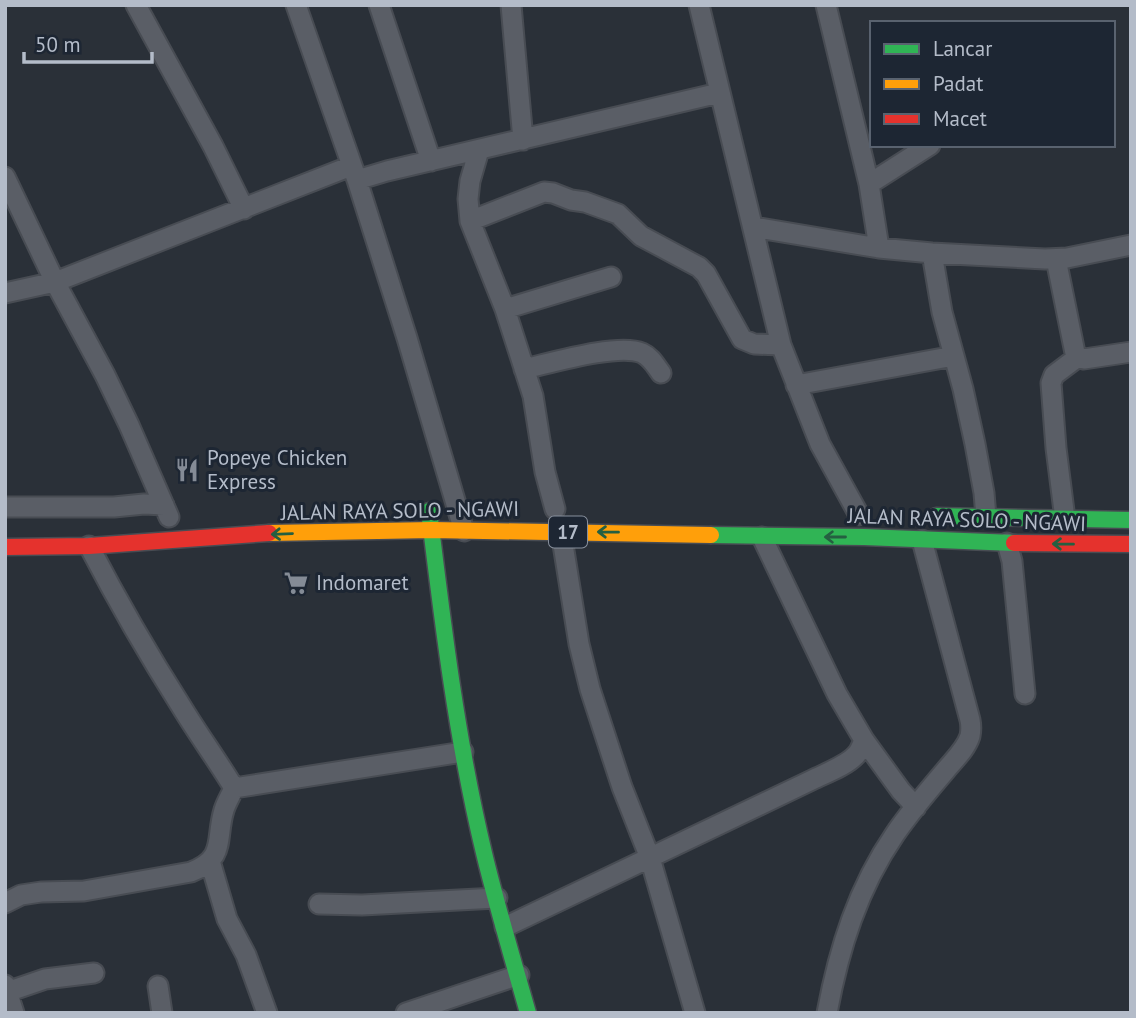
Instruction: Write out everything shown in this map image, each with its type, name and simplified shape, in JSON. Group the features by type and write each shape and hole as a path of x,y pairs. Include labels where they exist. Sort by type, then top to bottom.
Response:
{"main road":[{"name":"JALAN RAYA SOLO - NGAWI","path":"535,509 561,509"},
{"name":"JALAN RAYA SOLO - NGAWI","path":"432,530 423,511 464,511"},
{"path":"54,523 171,513"},
{"name":"JALAN RAYA SOLO - NGAWI","path":"924,516 1131,520"},
{"name":"JALAN RAYA SOLO - NGAWI","path":"5,547 89,545 250,534 432,530 1131,544"},
{"path":"432,530 442,617 463,752 484,853 528,1013"}],"street":[{"path":"136,5 244,209"},
{"path":"296,5 354,173 464,511 464,530"},
{"path":"379,5 431,161"},
{"path":"511,5 523,140"},
{"path":"699,5 781,345 820,444 859,515"},
{"path":"825,5 869,184 879,247"},
{"path":"5,293 55,282 244,209 354,173 387,171 719,93"},
{"path":"869,184 927,147"},
{"path":"479,150 470,181 470,221 505,309 533,396 545,472 561,509"},
{"path":"5,177 171,513"},
{"path":"470,221 544,192 618,214 640,236 699,267 706,274 742,339 754,344 781,345"},
{"path":"753,228 932,253 1056,259 1131,245"},
{"path":"932,253 942,312 963,389 977,456 986,517"},
{"path":"1056,259 1078,357 1084,359 1131,352"},
{"path":"505,309 611,277"},
{"path":"524,369 621,351 640,352 649,357 661,373"},
{"path":"796,385 954,356"},
{"path":"1065,519 1051,383 1054,375 1078,357"},
{"path":"5,507 114,507 144,504 171,513"},
{"path":"561,531 579,645 590,689 622,787 650,858 695,1013"},
{"path":"762,537 837,694 864,740 916,807"},
{"path":"827,1013 842,944 866,881 895,834 960,754 970,737 970,720 922,540"},
{"path":"1007,542 1012,561 1025,694"},
{"path":"89,545 139,638 234,788"},
{"path":"505,927 812,780 855,756 864,740"},
{"path":"234,788 463,752"},
{"path":"5,903 21,895 84,891 191,872 203,867 217,849 224,811 234,788"},
{"path":"210,861 227,919 246,955 267,1013"},
{"path":"318,904 362,905 497,898"},
{"path":"14,1013 6,988 45,979 94,973"},
{"path":"406,1013 519,975"},
{"path":"158,986 162,1013"}],"traffic: fast":[{"path":"429,511 445,640 474,811 528,1013"},
{"path":"936,516 1131,520"},
{"path":"711,535 1014,543"}],"traffic: slow":[{"path":"269,533 432,530 711,535"}],"traffic: jam":[{"path":"5,547 89,546 269,533"},
{"path":"1014,543 1131,544"}],"place":[{"name":"Popeye Chicken Express","path":"187,470"},
{"name":"Indomaret","path":"296,583"}]}
